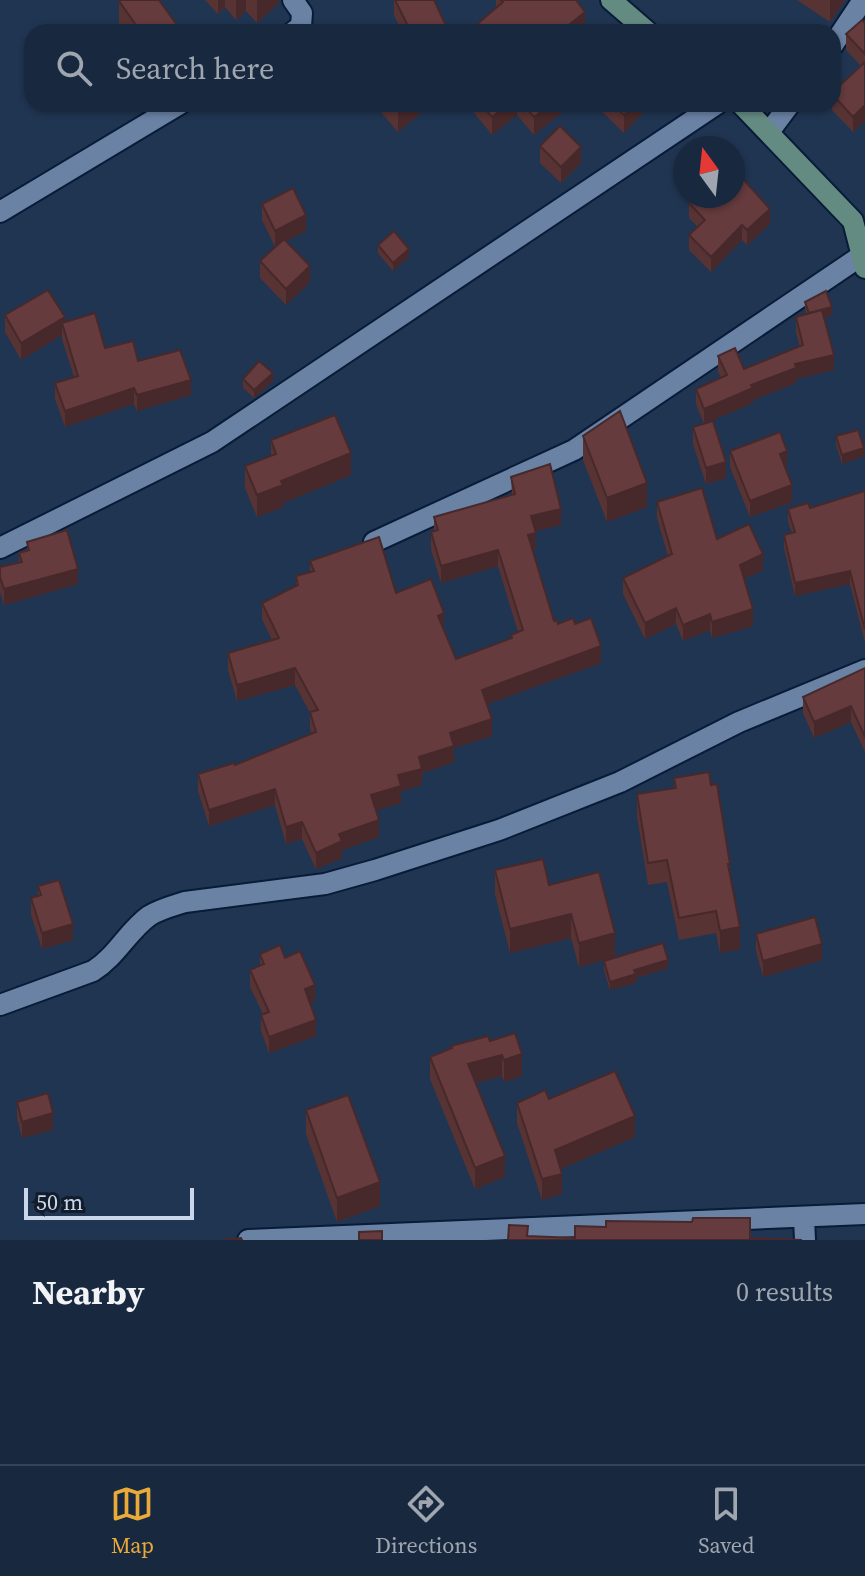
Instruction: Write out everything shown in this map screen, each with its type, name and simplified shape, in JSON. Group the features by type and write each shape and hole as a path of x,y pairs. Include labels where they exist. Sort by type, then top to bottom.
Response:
{"street":[{"path":"293,0 302,13 301,24"},
{"path":"611,0 639,24"},
{"path":"841,33 863,0"},
{"path":"0,212 167,112"},
{"path":"0,548 212,442 705,112"},
{"path":"374,542 574,450 863,262 859,218 749,112"},
{"path":"769,132 784,112"},
{"path":"0,1005 93,971 104,964 147,917 163,909 185,902 325,884 499,830 620,782 739,722 865,670"},
{"path":"248,1240 865,1214"},
{"path":"804,1218 805,1240"}],"building":[{"path":"159,0 176,24 135,24 119,1"},
{"path":"395,0 434,0 445,24 407,24"},
{"path":"501,0 576,0 585,12 570,24 477,24 503,2"},
{"path":"862,20 865,23 865,54 846,34"},
{"path":"865,62 865,105 853,117 841,104 841,84"},
{"path":"560,126 581,147 561,167 540,146"},
{"path":"745,181 770,209 747,230 742,225 711,257 689,235 705,220 694,208 745,208"},
{"path":"293,188 306,215 275,231 262,204"},
{"path":"394,231 409,249 393,263 378,245"},
{"path":"284,239 310,266 286,289 260,261"},
{"path":"48,290 65,317 21,343 5,315"},
{"path":"826,291 832,307 809,313 805,302"},
{"path":"822,310 834,355 795,364 796,368 751,385 753,388 704,409 696,389 727,375 718,356 735,348 744,369 803,345 796,317"},
{"path":"95,313 105,348 133,341 138,361 180,350 191,380 137,395 134,388 65,411 55,383 78,376 62,323"},
{"path":"259,361 273,373 254,390 243,379"},
{"path":"620,411 647,483 607,498 583,436"},
{"path":"335,415 351,453 281,481 283,485 257,495 245,466 276,454 271,440"},
{"path":"713,421 726,462 706,468 693,427"},
{"path":"858,430 864,448 842,455 836,436"},
{"path":"780,432 787,451 780,454 792,485 750,501 730,451"},
{"path":"550,464 561,509 531,516 536,533 528,535 554,621 557,620 558,624 573,618 575,624 591,618 601,646 482,690 492,719 450,733 454,746 419,757 422,769 398,775 401,786 371,795 379,820 339,834 342,841 316,853 302,822 286,827 275,789 209,810 198,774 235,765 316,732 310,712 318,710 295,668 237,685 228,653 279,638 262,603 298,585 296,576 314,571 310,561 379,537 396,593 431,579 444,613 438,616 456,659 512,638 511,635 523,630 498,550 441,566 431,532 438,530 434,517 515,494 511,477"},
{"path":"702,488 717,539 749,524 763,554 740,565 753,609 712,622 710,614 683,625 676,608 645,623 623,578 672,554 657,502"},
{"path":"865,491 865,630 850,571 795,583 784,535 795,532 788,509 808,503 810,508"},
{"path":"67,530 78,569 4,589 0,567 22,562 19,553 29,550 27,542"},
{"path":"865,668 865,737 851,706 814,722 803,697"},
{"path":"709,772 711,785 717,784 740,927 720,931 716,911 679,918 667,860 648,863 637,794 676,788 674,778"},
{"path":"543,859 549,885 599,872 615,933 579,943 571,914 510,929 495,870"},
{"path":"59,880 73,924 42,933 31,898 41,895 38,886"},
{"path":"815,917 822,944 763,961 756,934"},
{"path":"663,943 668,960 634,970 636,974 610,982 604,961"},
{"path":"280,945 285,958 300,951 315,985 305,989 316,1020 269,1037 261,1015 269,1012 250,970 264,964 260,954"},
{"path":"515,1033 522,1054 504,1060 502,1055 468,1064 505,1156 475,1168 430,1057 451,1046 488,1036 490,1041"},
{"path":"615,1071 635,1116 555,1150 562,1174 542,1179 517,1103 545,1090 549,1099"},
{"path":"48,1093 53,1113 22,1122 17,1102"},
{"path":"348,1095 380,1182 337,1198 306,1110"},
{"path":"693,1218 750,1218 750,1238 802,1240 508,1240 509,1225 528,1226 527,1236 575,1238 575,1226 606,1227 606,1221 692,1222"},
{"path":"382,1231 382,1240 359,1240 359,1232"}]}
